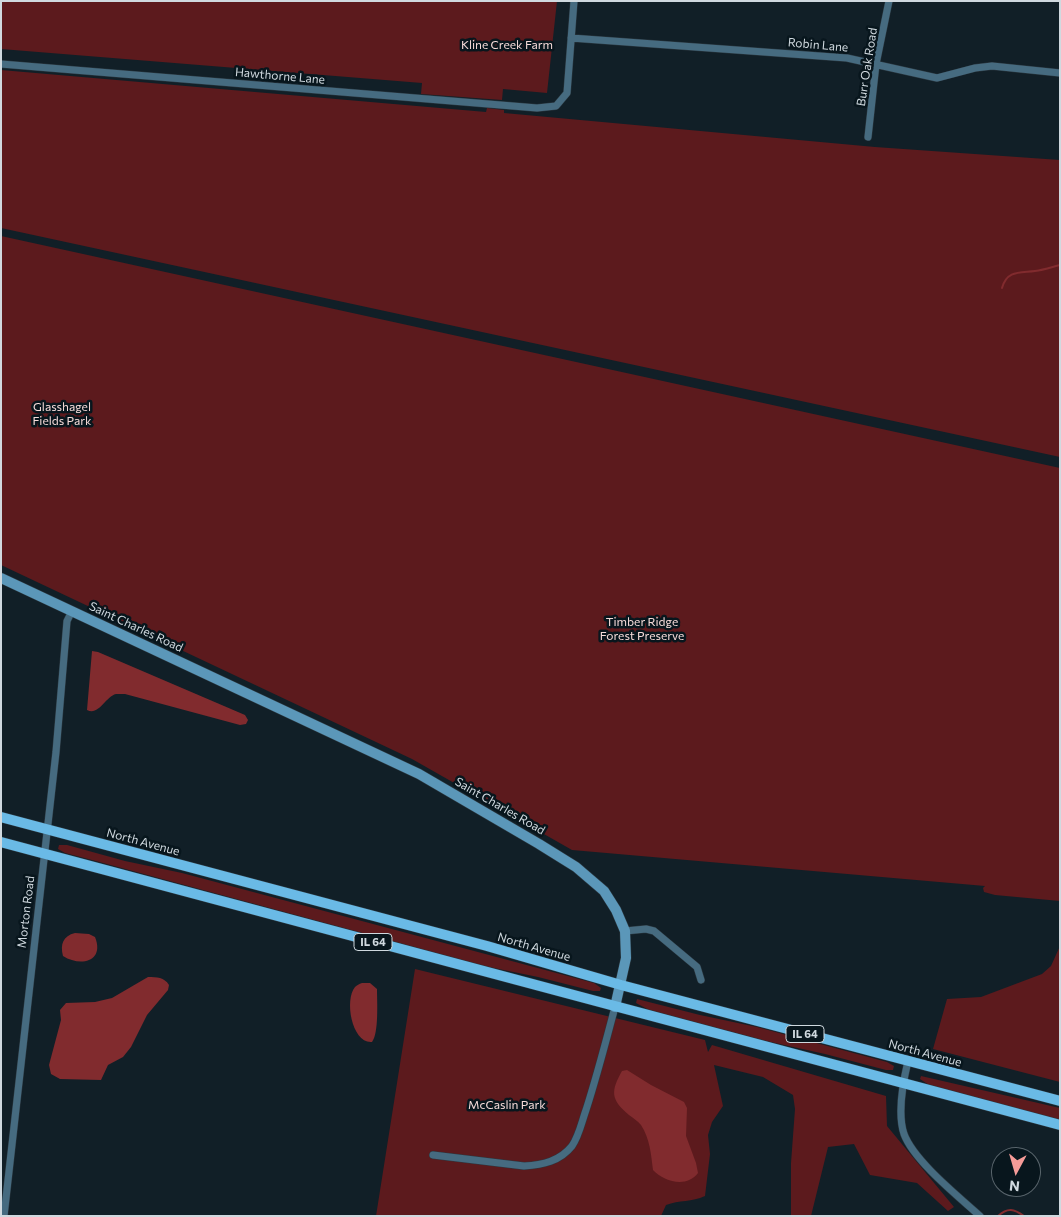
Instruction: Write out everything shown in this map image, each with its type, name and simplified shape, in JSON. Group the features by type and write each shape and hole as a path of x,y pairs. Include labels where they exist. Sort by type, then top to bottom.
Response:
{"main road":[{"name":"North Avenue","path":"1,817 487,946 621,985 1060,1101"},
{"name":"IL 64","path":"1,842 1060,1125"}],"street":[{"path":"570,38 574,1"},
{"name":"Burr Oak Road","path":"868,137 876,64 889,1"},
{"name":"Robin Lane","path":"570,38 830,56 937,78 975,68 992,66 1060,74"},
{"name":"Hawthorne Lane","path":"1,64 537,108 556,106 567,94 570,38"},
{"name":"Saint Charles Road","path":"1,578 362,746 435,783 539,844 587,876 597,884 611,902 625,931 626,958 616,1007 597,1076 572,1145 557,1159 540,1165 524,1166 433,1155"},
{"name":"Morton Road","path":"4,1216 56,752 67,621 72,611"},
{"path":"625,931 646,929 654,931 697,967 701,980"},
{"path":"908,1061 903,1084 902,1120 908,1142 922,1161 980,1216"}],"green space":[{"name":"Kline Creek Farm","path":"1,1 557,1 547,93 503,89 502,100 421,94 422,83 1,49"},
{"path":"1,70 486,112 487,108 504,110 504,113 875,147 1060,160 1060,457 1,228"},
{"name":"Timber Ridge Forest Preserve","path":"1,236 1060,468 1060,901 995,895 984,892 983,888 985,886 572,850 412,759 1,565"},
{"path":"59,845 67,845 125,861 182,873 594,983 601,988 600,991 593,991 484,966 65,853 58,849"},
{"path":"1060,946 1060,1082 933,1049 947,999 981,997 1042,974 1051,966"},
{"name":"McCaslin Park","path":"415,969 705,1040 708,1052 712,1045 886,1096 887,1126 954,1207 948,1211 917,1183 870,1175 854,1144 828,1147 811,1216 791,1216 791,1163 795,1109 793,1095 763,1077 714,1065 723,1106 712,1122 708,1135 710,1154 705,1196 666,1205 661,1216 376,1216"},
{"path":"637,999 757,1027 887,1062 894,1066 893,1070 886,1070 766,1041 649,1010 636,1003"},
{"path":"921,1076 1060,1108 1060,1120 929,1085 920,1079"}],"shaded area":[{"path":"92,651 245,715 248,720 246,724 240,725 125,694 116,694 99,708 91,711 87,710"},
{"path":"75,933 89,934 95,937 97,952 94,957 89,960 77,961 63,956 63,941"},
{"path":"148,977 157,977 165,980 169,985 168,990 147,1015 131,1047 123,1057 108,1065 101,1080 60,1079 51,1074 49,1065 61,1020 60,1010 66,1003 95,1002 112,998"},
{"path":"362,983 370,983 377,989 377,1025 372,1042 365,1041 359,1036 350,1011 352,993 355,987"},
{"path":"627,1070 684,1102 687,1108 686,1136 698,1173 688,1181 676,1182 669,1180 653,1170 650,1147 644,1130 618,1104 614,1094 618,1078 622,1071"}],"waterway":[{"path":"1002,288 1004,282 1011,275 1060,265"},
{"path":"998,1216 1008,1210 1024,1216"}],"park label":[{"name":"Glasshagel Fields Park","path":"62,414"}]}
